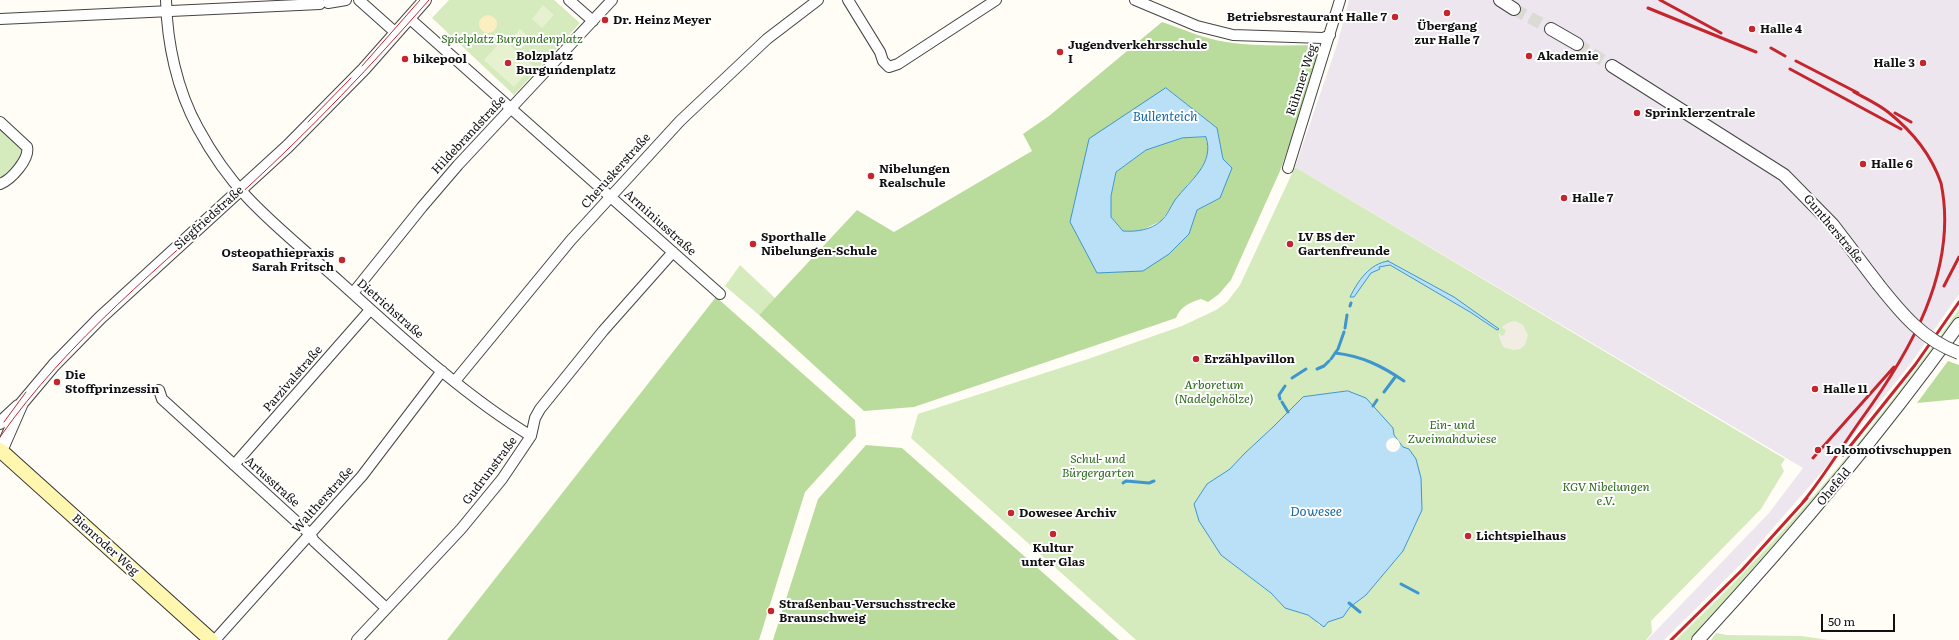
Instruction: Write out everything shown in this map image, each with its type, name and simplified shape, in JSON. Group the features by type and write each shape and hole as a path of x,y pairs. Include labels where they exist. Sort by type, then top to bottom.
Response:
{"main road":[{"name":"Bienroder Weg","path":"0,451 211,640"}],"street":[{"name":"Dietrichstraße","path":"166,0 166,12 176,69 188,106 210,148 249,199 370,310 442,371 497,414 531,436"},
{"path":"0,19 324,4 346,0"},
{"path":"359,0 396,32"},
{"name":"Siegfriedstraße","path":"0,423 22,403 54,365 100,318 241,189 329,105 425,0"},
{"path":"569,0 593,22"},
{"name":"Hildebrandstraße","path":"353,294 422,207 612,0"},
{"name":"Cheruskerstraße","path":"455,381 530,288 610,196 706,94 767,39 818,0"},
{"path":"848,0 880,52 883,61 888,67 894,66 996,0"},
{"path":"1135,0 1197,26 1233,35 1323,38 1330,35"},
{"name":"Rühmer Weg","path":"1288,168 1340,0"},
{"path":"1500,0 1514,8"},
{"name":"Arminiusstraße","path":"409,18 720,294"},
{"path":"1551,29 1577,44"},
{"name":"Guntherstraße","path":"1612,66 1784,175 1833,225 1878,284 1917,330 1938,345 1959,353"},
{"path":"0,122 27,147 29,153 6,182 0,184"},
{"name":"Gudrunstraße","path":"357,640 481,506 525,448 531,436 535,418 540,409 603,331 673,252"},
{"name":"Parzivalstraße","path":"234,465 370,310"},
{"name":"Ohefeld","path":"1698,640 1766,566 1831,491 1902,403 1959,324"},
{"name":"Waltherstraße","path":"215,640 362,476 442,371"},
{"name":"Artusstraße","path":"159,390 162,398 310,534 314,541 386,608"},
{"name":"Siegfriedstraße","path":"0,451 22,403"}],"shaded area":[{"path":"1349,0 1959,0 1959,294 1911,363 1842,449 1746,559 1664,640 1647,640 1769,513 1803,468 1295,167 1337,45"},
{"path":"1515,321 1523,325 1528,335 1525,345 1520,349 1514,350 1505,348 1502,345 1498,333 1502,336 1504,335 1506,330 1502,328 1503,326"}],"green space":[{"name":"Spielplatz Burgundenplatz","path":"449,0 554,0 580,23 514,95 432,18"},
{"path":"543,5 554,15 542,28 532,19"},
{"path":"1162,22 1218,41 1238,44 1324,45 1280,171 1231,280 1219,294 1208,302 1201,299 1189,303 1180,311 1176,318 914,407 864,411 759,315 857,210 894,232 1032,151 1023,134 1049,116","holes":["1166,88 1217,128 1223,159 1220,198 1197,210 1189,234 1169,254 1070,222"]},
{"path":"520,29 530,38 521,49 511,40"},
{"name":"Bolzplatz Burgundenplatz","path":"503,39 533,66 514,87 484,60"},
{"path":"0,129 24,149 24,155 0,179"},
{"path":"1206,137 1209,150 1202,170 1188,184 1161,221 1138,232 1123,231 1111,217 1111,196 1116,172 1146,150 1182,138"},
{"name":"Schul- und Bürgergarten","path":"1295,167 1785,459 1781,465 1784,471 1761,509 1651,621 1652,633 1646,640 1136,640 911,438 918,414 1088,359 1182,326 1216,310 1227,302 1240,285","holes":["1348,391 1394,435 1403,447 1409,449 1422,510 1403,551 1366,595 1350,607 1343,617 1319,625 1316,620 1308,615 1285,608 1271,593 1221,555 1195,504 1207,484 1230,469 1303,397"]},
{"path":"740,265 775,298 759,315 725,286"},
{"path":"716,297 855,420 856,436 805,492 759,640 447,640"},
{"path":"1959,309 1959,317 1928,359 1830,483 1796,523 1690,640 1676,640 1753,563 1826,482 1895,397"},
{"path":"1948,361 1959,365 1959,399 1917,403"},
{"path":"866,445 902,448 1119,640 773,640 818,499"},
{"path":"1716,633 1727,635 1802,636 1828,640 1711,640"}],"sand":[{"path":"488,15 494,18 497,24 494,30 488,33 482,30 479,24 482,18"}],"water":[{"name":"Bullenteich","path":"1166,88 1217,128 1223,159 1232,168 1220,198 1197,210 1189,234 1169,254 1143,271 1097,273 1070,222 1089,139","holes":["1206,137 1208,147 1207,155 1200,171 1175,200 1161,221 1157,224 1143,230 1123,231 1111,217 1111,196 1116,172 1146,150 1182,138"]},
{"path":"1388,261 1454,297 1499,329 1497,330 1470,312 1390,265 1379,267 1380,269 1371,273 1354,297 1350,297 1361,279 1370,269"},
{"name":"Dowesee","path":"1348,391 1366,398 1393,428 1394,435 1403,447 1409,449 1416,459 1421,478 1422,510 1403,551 1366,595 1350,607 1343,617 1328,622 1324,627 1308,615 1285,608 1271,593 1221,555 1199,521 1194,504 1207,484 1230,469 1303,397"}],"pier":[{"path":"1390,438 1396,438 1400,442 1400,448 1396,452 1390,452 1386,448 1386,442"}],"waterway":[{"path":"1345,328 1347,315"},
{"path":"1331,359 1338,349 1344,332"},
{"path":"1335,353 1345,354 1371,362 1404,381"},
{"path":"1317,369 1324,366 1329,361"},
{"path":"1292,378 1306,369"},
{"path":"1384,392 1396,376"},
{"path":"1280,399 1279,395 1285,386"},
{"path":"1373,406 1377,400"},
{"path":"1282,402 1288,412"},
{"path":"1123,483 1126,481 1149,483 1154,481"},
{"path":"1401,584 1418,593"},
{"path":"1349,603 1360,612"}],"tunnel":[{"path":"1514,9 1551,29"},
{"path":"1577,44 1612,66"}],"tram line":[{"path":"362,66 420,0"},
{"path":"0,437 55,368 86,336 117,305 249,186 296,141 364,72 429,0"},
{"path":"308,122 351,78"},
{"path":"4,422 26,392"}],"railway":[{"path":"1660,0 1721,33"},
{"path":"1648,8 1756,52"},
{"path":"1771,48 1785,56"},
{"path":"1796,61 1858,93"},
{"path":"1790,69 1901,129"},
{"path":"1803,502 1878,395 1896,368 1912,339 1926,310 1936,279 1943,247 1945,215 1941,183 1932,162 1913,135 1897,119 1880,106 1854,92"},
{"path":"1895,113 1911,122"},
{"path":"1944,286 1959,257"},
{"path":"1843,455 1915,365 1959,302"},
{"path":"1813,458 1894,367"},
{"path":"1671,640 1742,570 1807,498"}],"place":[{"name":"Übergang zur Halle 7","path":"1447,13"},
{"name":"Betriebsrestaurant Halle 7","path":"1395,17"},
{"name":"Dr. Heinz Meyer","path":"605,20"},
{"name":"Halle 4","path":"1752,29"},
{"name":"Jugendverkehrsschule I","path":"1060,52"},
{"name":"Akademie","path":"1529,56"},
{"name":"bikepool","path":"405,59"},
{"name":"Bolzplatz Burgundenplatz","path":"508,63"},
{"name":"Halle 3","path":"1923,63"},
{"name":"Sprinklerzentrale","path":"1637,113"},
{"name":"Halle 6","path":"1863,164"},
{"name":"Nibelungen Realschule","path":"871,176"},
{"name":"Halle 7","path":"1564,198"},
{"name":"Sporthalle Nibelungen-Schule","path":"753,244"},
{"name":"LV BS der Gartenfreunde","path":"1290,244"},
{"name":"Osteopathiepraxis Sarah Fritsch","path":"342,260"},
{"name":"Erzählpavillon","path":"1196,359"},
{"name":"Die Stoffprinzessin","path":"57,382"},
{"name":"Halle 11","path":"1815,389"},
{"name":"Lokomotivschuppen","path":"1818,450"},
{"name":"Dowesee Archiv","path":"1011,513"},
{"name":"Kultur unter Glas","path":"1053,534"},
{"name":"Lichtspielhaus","path":"1468,536"},
{"name":"Straßenbau-Versuchsstrecke Braunschweig","path":"771,611"}],"park label":[{"name":"Arboretum (Nadelgehölze)","path":"1214,392"},
{"name":"Ein- und Zweimahdwiese","path":"1452,432"},
{"name":"KGV Nibelungen e.V.","path":"1606,494"}]}
